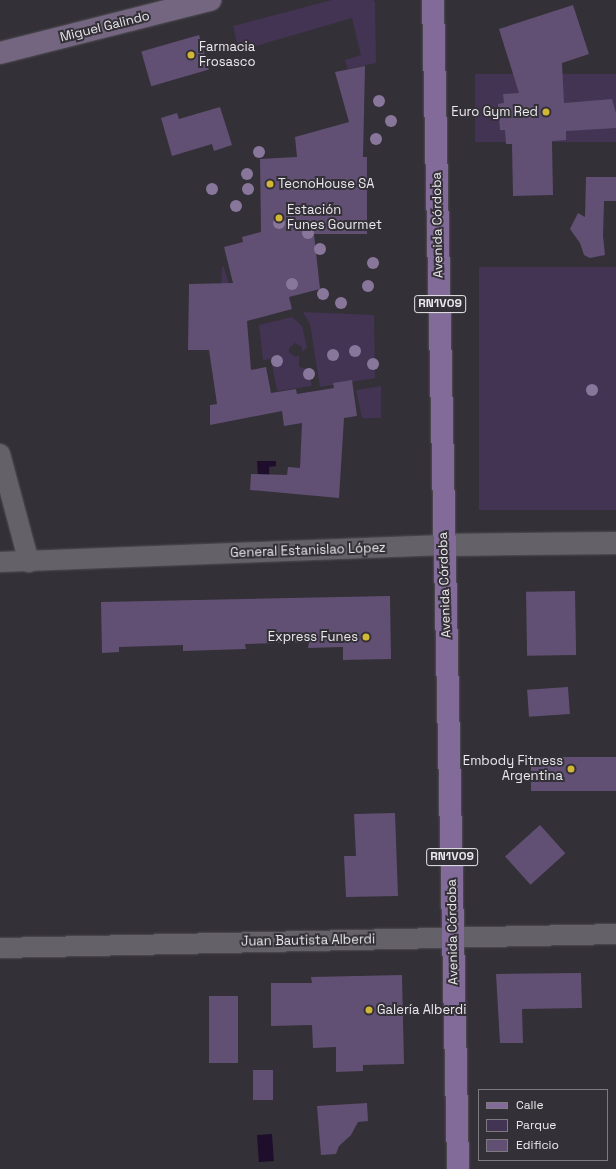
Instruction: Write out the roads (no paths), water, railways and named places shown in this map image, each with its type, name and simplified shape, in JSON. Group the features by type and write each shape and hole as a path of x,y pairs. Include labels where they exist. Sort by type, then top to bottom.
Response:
{"main road":[{"name":"Miguel Galindo","path":"0,53 210,0"},
{"name":"Avenida Córdoba","path":"433,0 458,1169"}],"street":[{"path":"0,454 29,562"},
{"name":"General Estanislao López","path":"0,562 444,545 616,543"},
{"name":"Juan Bautista Alberdi","path":"0,948 616,934"}],"place":[{"name":"Farmacia Frosasco","path":"191,55"},
{"name":"Euro Gym Red","path":"546,112"},
{"name":"TecnoHouse SA","path":"270,184"},
{"name":"Estación Funes Gourmet","path":"279,218"},
{"name":"Express Funes","path":"366,637"},
{"name":"Embody Fitness Argentina","path":"571,769"},
{"name":"Galería Alberdi","path":"369,1010"}]}
